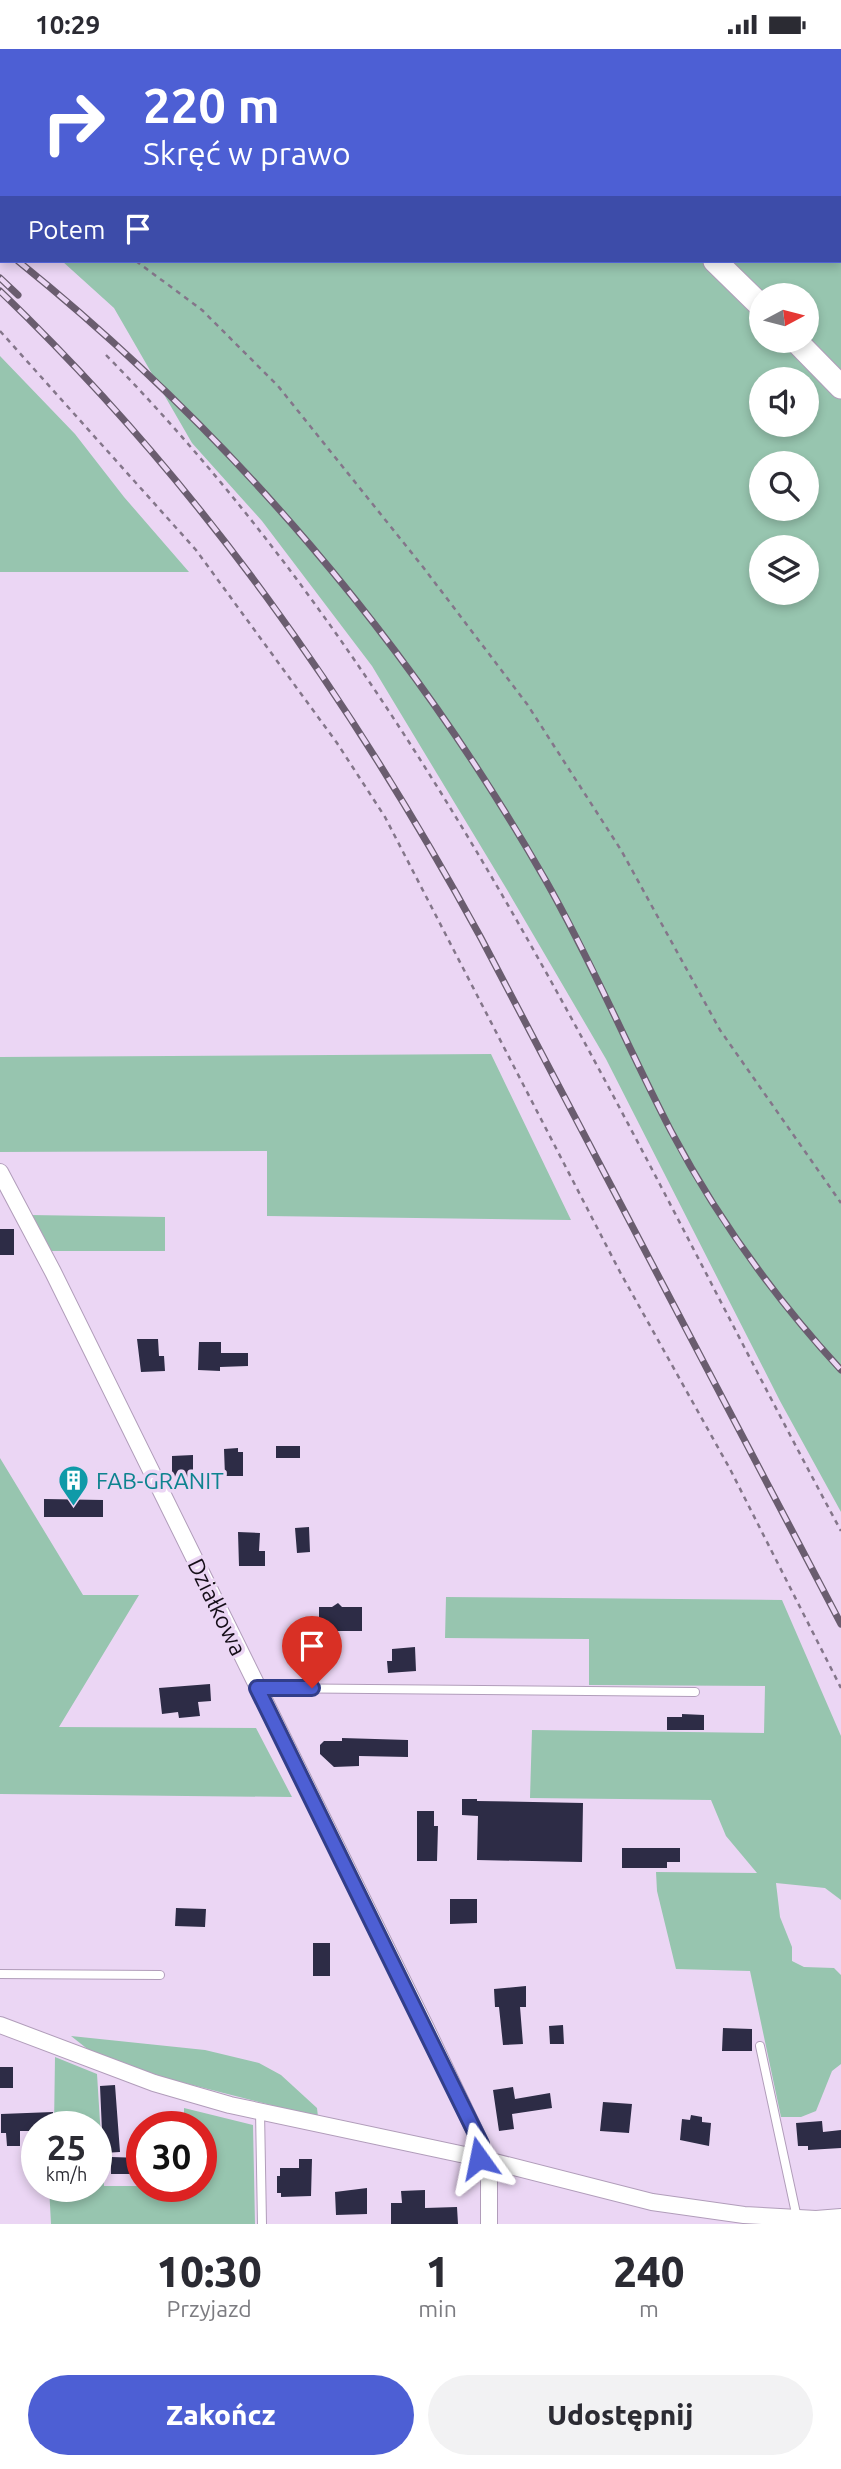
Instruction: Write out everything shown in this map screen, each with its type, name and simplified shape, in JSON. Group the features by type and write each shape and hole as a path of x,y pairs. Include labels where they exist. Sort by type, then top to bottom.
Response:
{"street":[{"path":"717,263 749,294"},
{"path":"808,353 841,387"},
{"name":"Działkowa","path":"0,1172 53,1272 476,2132 484,2159 489,2224"},
{"path":"0,2025 154,2083 260,2111 484,2159 652,2202 702,2211 841,2217"}],"lane":[{"path":"257,1688 695,1692"},
{"path":"0,1974 160,1975"},
{"path":"760,2046 797,2217"},
{"path":"260,2111 262,2224"}],"path":[{"path":"139,263 202,310 278,386 423,567 527,703 621,850 720,1030 841,1203"},
{"path":"0,331 196,550 337,743 385,817 620,1272 730,1469 841,1688"},
{"path":"106,355 149,399 249,517 367,680 459,821 524,932 841,1531"}],"green space":[{"path":"64,263 841,263 841,1512 780,1401 606,1059 372,666 262,521 192,443 114,308"},
{"path":"0,356 75,434 124,497 189,572 0,572"},
{"path":"491,1054 571,1220 267,1216 267,1151 0,1152 0,1057"},
{"path":"29,1215 165,1217 165,1251 49,1251"},
{"path":"0,1458 83,1595 139,1595 59,1727 256,1728 292,1797 0,1794"},
{"path":"446,1597 782,1600 841,1736 841,1900 825,1888 776,1883 780,1917 792,1947 792,1961 804,1967 834,1968 841,1975 841,2064 832,2071 816,2111 801,2117 781,2117 750,1971 676,1969 657,1891 656,1872 757,1873 726,1836 711,1800 530,1798 532,1730 764,1733 765,1686 589,1685 589,1639 445,1638"},
{"path":"71,2036 205,2050 259,2063 281,2075 317,2108 318,2117 153,2075 90,2051"},
{"path":"55,2057 97,2074 99,2111 54,2111"},
{"path":"217,2116 253,2125 255,2224 51,2224 50,2202 112,2202 112,2186 126,2186 126,2202 217,2202"}],"building":[{"path":"0,1229 14,1229 14,1255 0,1255"},
{"path":"137,1339 158,1339 159,1356 164,1356 165,1371 141,1372"},
{"path":"199,1342 221,1342 221,1353 248,1353 248,1366 220,1367 220,1371 198,1370"},
{"path":"276,1446 300,1446 300,1458 276,1458"},
{"path":"238,1448 238,1452 243,1452 243,1476 225,1476 224,1449"},
{"path":"193,1455 193,1480 172,1480 172,1456"},
{"name":"FAB-GRANIT","path":"44,1499 103,1500 103,1517 44,1517"},
{"path":"309,1527 310,1552 297,1553 295,1528"},
{"path":"238,1532 260,1533 259,1551 265,1551 265,1566 239,1566"},
{"path":"338,1603 342,1607 362,1607 362,1631 330,1631 330,1655 287,1655 287,1638 310,1638 311,1620 319,1620 319,1607 332,1607"},
{"path":"415,1647 416,1671 388,1673 387,1661 392,1661 392,1649"},
{"path":"210,1684 211,1701 198,1702 200,1716 179,1718 178,1712 162,1714 159,1688"},
{"path":"682,1714 704,1715 704,1730 667,1730 667,1717 682,1717"},
{"path":"342,1738 408,1740 408,1757 359,1756 359,1766 334,1767 320,1754 320,1745 324,1741 342,1741"},
{"path":"462,1799 583,1803 582,1862 477,1860 478,1816 462,1815"},
{"path":"417,1811 434,1811 434,1826 438,1826 437,1861 417,1861"},
{"path":"622,1848 680,1848 680,1862 667,1862 667,1868 622,1868"},
{"path":"450,1899 477,1899 477,1923 450,1924"},
{"path":"176,1908 206,1909 205,1927 175,1926"},
{"path":"313,1943 330,1943 330,1976 313,1976"},
{"path":"526,1986 526,2007 520,2007 523,2044 503,2045 494,1989"},
{"path":"563,2025 564,2044 550,2044 549,2026"},
{"path":"723,2028 752,2029 752,2051 722,2051"},
{"path":"0,2067 13,2067 13,2088 0,2088"},
{"path":"115,2085 120,2152 112,2152 112,2111 101,2111 100,2086"},
{"path":"513,2087 515,2099 550,2093 552,2108 512,2114 514,2129 499,2131 493,2090"},
{"path":"603,2102 632,2104 629,2133 600,2131"},
{"path":"21,2113 20,2146 7,2146 6,2133 1,2133 1,2114"},
{"path":"691,2115 702,2117 702,2122 711,2123 709,2146 680,2140 682,2119 690,2120"},
{"path":"822,2121 823,2132 841,2130 841,2148 808,2150 808,2146 798,2146 796,2123"},
{"path":"112,2157 126,2157 126,2174 112,2174"},
{"path":"299,2159 312,2159 311,2196 281,2197 281,2193 277,2193 280,2168 299,2168"},
{"path":"367,2188 367,2214 336,2215 335,2192"},
{"path":"425,2190 425,2208 457,2207 458,2224 391,2224 391,2203 402,2203 401,2191"}],"railway":[{"path":"20,263 96,327 171,397 243,470 311,546 375,625 436,707 493,793 546,881 671,1131 708,1195 770,1286 841,1370"},
{"path":"0,278 18,295"},
{"path":"0,291 72,364 205,516 266,596 378,762 481,938 841,1624"}],"place":[{"name":"FAB-GRANIT","path":"73,1508"}],"route":[{"path":"312,1688 257,1688 481,2144 479,2158"}]}
